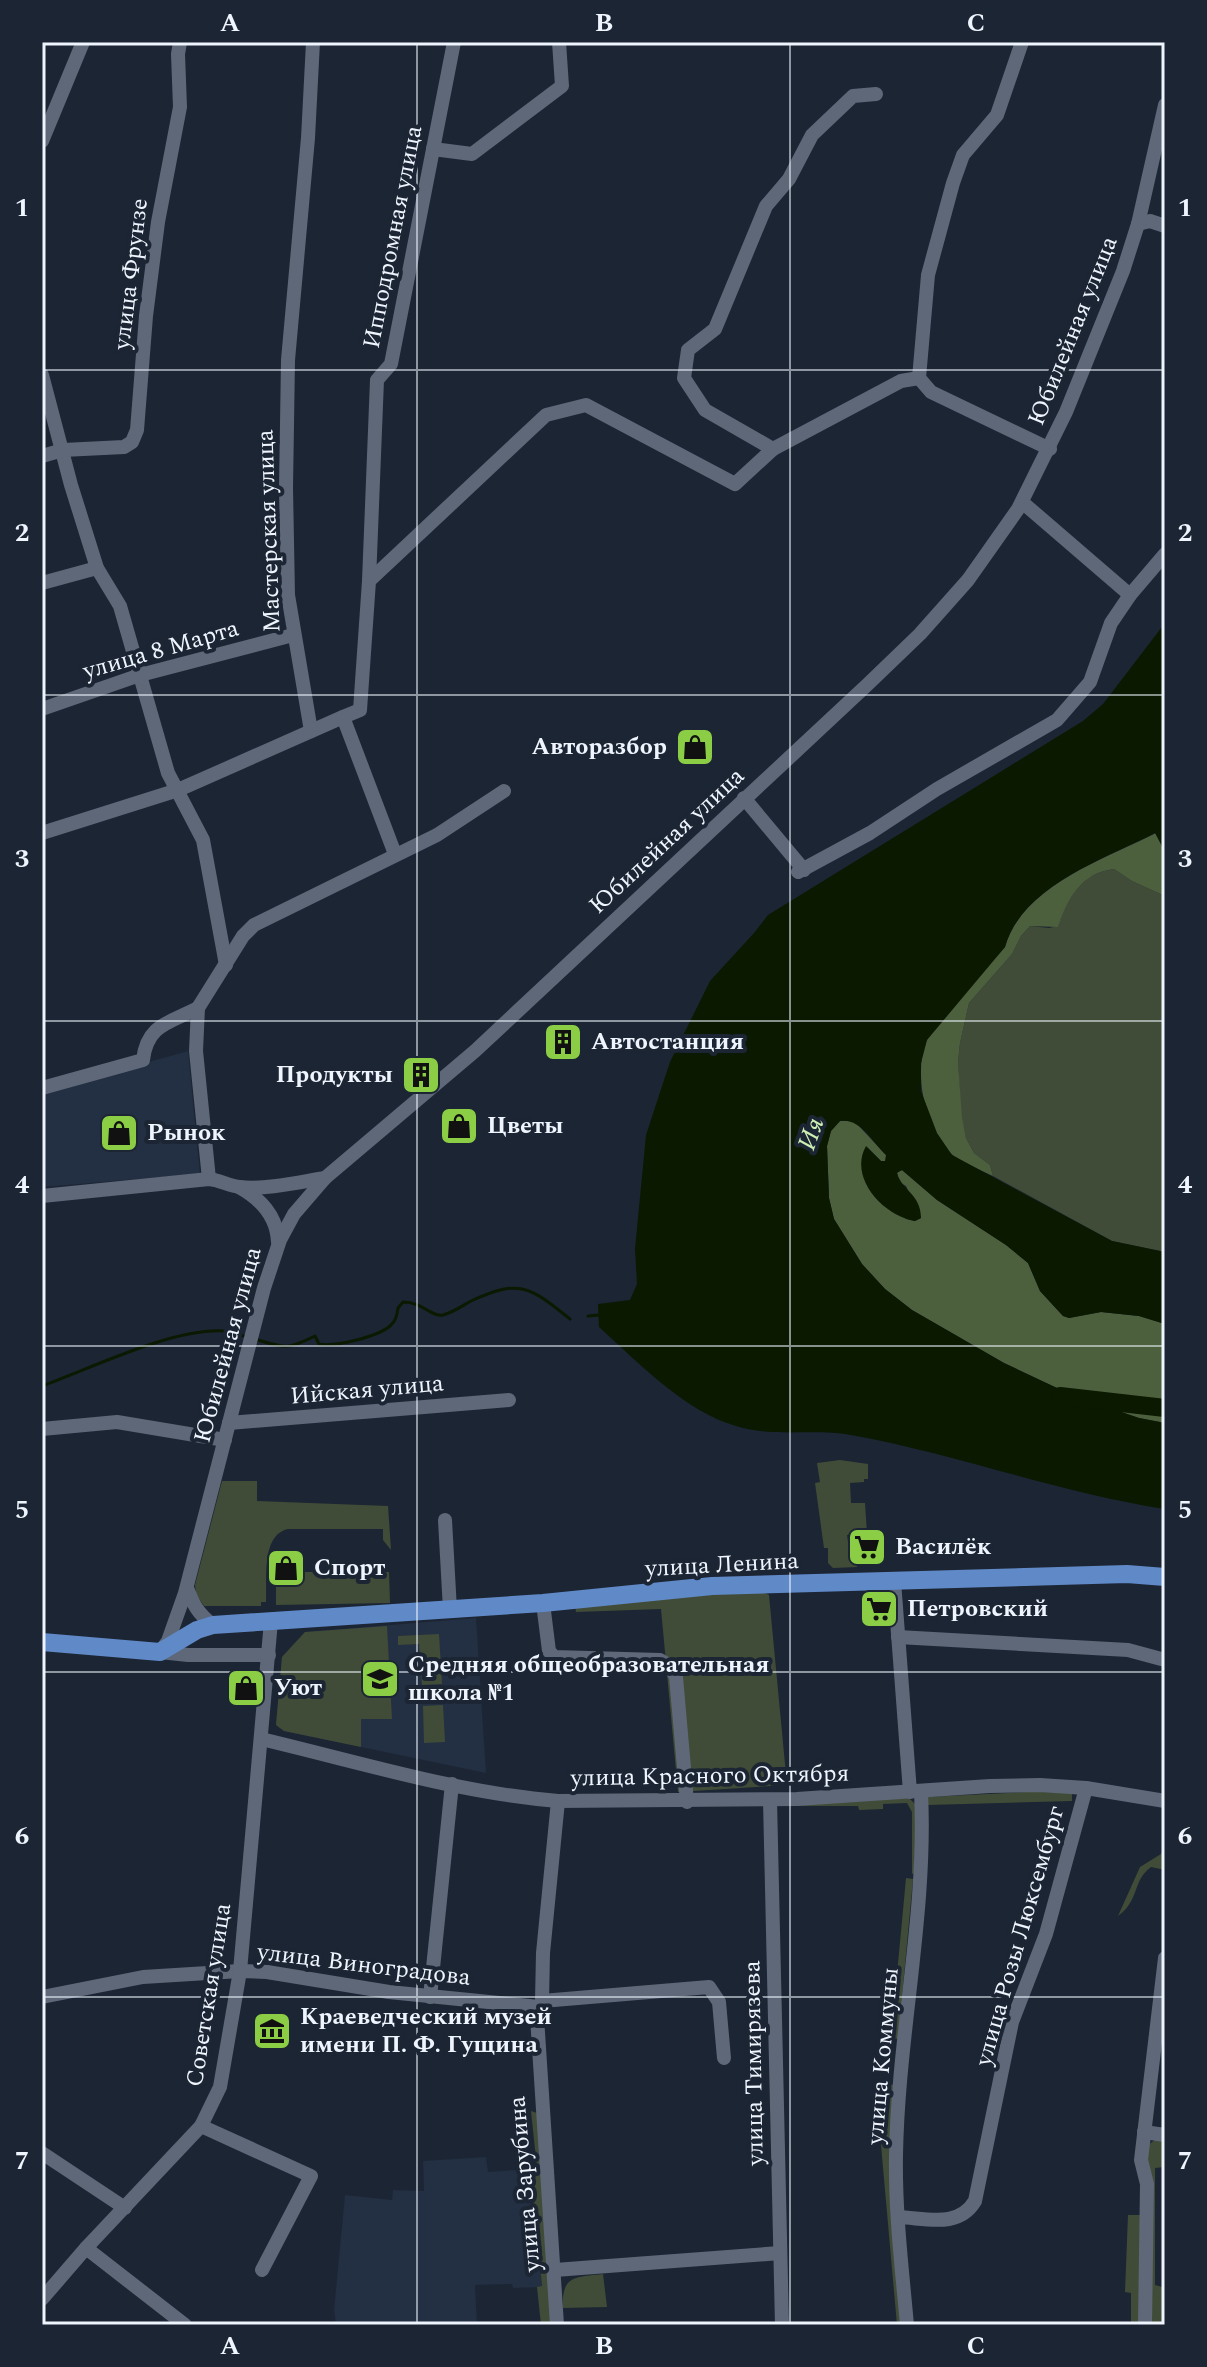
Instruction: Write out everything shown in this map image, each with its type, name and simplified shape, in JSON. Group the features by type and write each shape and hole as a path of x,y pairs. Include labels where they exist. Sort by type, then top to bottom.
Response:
{"main road":[{"name":"улица Ленина","path":"205,1628 274,1627 712,1586 1127,1574 1165,1577"},
{"path":"42,1642 160,1652 205,1628"}],"street":[{"path":"42,141 83,42"},
{"name":"улица Фрунзе","path":"42,456 63,450 124,447 132,442 137,430 146,316 158,222 180,107 180,42"},
{"name":"Мастерская улица","path":"311,731 293,635 288,580 288,360 308,138 313,42"},
{"name":"Ипподромная улица","path":"343,717 360,710 377,380 391,364 454,42"},
{"path":"433,149 472,154 562,86 559,42"},
{"path":"1022,42 997,115 963,155 953,183 928,275 919,378 931,392 1050,449"},
{"path":"773,449 705,410 684,378 688,350 715,329 766,206 789,179 812,135 853,96 876,94"},
{"name":"Юбилейная улица","path":"160,1652 168,1641 187,1588 252,1334 276,1251 294,1214 325,1178 475,1051 920,634 968,580 1022,502 1050,449 1123,271 1138,224 1165,105"},
{"path":"1138,224 1150,221 1165,226"},
{"path":"42,375 97,568 120,606 168,773 203,840 226,965"},
{"path":"369,581 546,415 586,405 735,484 773,449 901,381 919,378"},
{"path":"1022,502 1130,595"},
{"path":"744,798 801,871 870,833 1057,720 1090,682 1111,623 1165,554"},
{"path":"42,583 97,568"},
{"name":"улица 8 Марта","path":"42,709 140,675 293,635"},
{"path":"42,833 178,790 343,717 395,854"},
{"path":"42,1088 143,1060 145,1044 152,1032 198,1008 243,936 254,925 437,835 504,791"},
{"path":"198,1008 196,1051 209,1179"},
{"path":"239,1187 325,1178"},
{"path":"42,1196 221,1180 239,1187 260,1202 274,1220 276,1251"},
{"name":"Ийская улица","path":"229,1423 509,1400"},
{"path":"42,1429 117,1422 225,1440"},
{"path":"445,1520 450,1610"},
{"name":"улица Коммуны","path":"894,1581 916,1792 919,1880 896,2154 907,2325"},
{"path":"187,1588 205,1628 192,1636 193,1651 198,1656"},
{"path":"543,1603 549,1651 554,1657 660,1660 669,1665 676,1677 687,1802"},
{"name":"Советская улица","path":"42,2299 201,2126 220,2087 240,1971 274,1627"},
{"path":"898,1637 1128,1650 1165,1660"},
{"path":"160,1652 198,1656 269,1655"},
{"path":"234,1656 253,1666 267,1681"},
{"name":"улица Красного Октября","path":"261,1739 452,1784 521,1798 558,1801 770,1800 990,1786 1086,1788 1165,1801"},
{"path":"430,1997 452,1784"},
{"name":"улица Розы Люксембург","path":"898,2217 952,2219 965,2215 975,2201 1012,2022 1046,1934 1086,1788"},
{"name":"улица Тимирязева","path":"770,1800 782,2325"},
{"name":"улица Зарубина","path":"557,2325 537,2017 558,1801"},
{"path":"1145,2325 1147,2184 1141,2160 1165,1958"},
{"name":"улица Виноградова","path":"42,1997 143,1977 240,1971 267,1972 358,1989 430,1997 540,2004 709,1987 719,2002 724,2058"},
{"path":"201,2126 311,2176 262,2270"},
{"path":"1144,2132 1165,2135"},
{"path":"42,2153 125,2208"},
{"path":"86,2248 185,2325"},
{"path":"555,2270 780,2253"}],"shaded area":[{"path":"1156,833 1165,852 1165,896 1114,869 1093,876 1084,881 1071,897 1058,927 1030,926 1012,954 969,1003 958,1062 962,1118 966,1138 974,1153 990,1165 993,1176 954,1156 944,1146 929,1119 922,1087 922,1055 932,1032 1005,947 1014,926 1029,907 1047,891 1090,864"},
{"path":"1114,869 1165,896 1165,1252 1112,1241 993,1176 990,1165 974,1153 961,1118 958,1062 969,1003 1012,954 1030,926 1058,926 1077,888 1093,876"},
{"name":"Рынок","path":"188,1051 200,1174 42,1187 42,1092"},
{"path":"840,1121 856,1123 886,1155 886,1161 881,1161 867,1147 906,1219 915,1221 921,1218 906,1186 899,1182 897,1172 902,1170 937,1200 1028,1263 1040,1291 1063,1316 1069,1318 1101,1312 1139,1316 1165,1324 1165,1423 1139,1418 1074,1396 1004,1363 912,1310 885,1289 862,1264 834,1219 829,1198 827,1146 831,1131"},
{"path":"840,1460 868,1464 868,1479 850,1483 851,1503 865,1503 867,1534 847,1535 850,1556 857,1557 857,1567 833,1568 828,1563 828,1548 824,1548 815,1483 820,1482 817,1463"},
{"path":"222,1481 257,1481 257,1501 388,1506 391,1550 383,1540 383,1529 288,1529 279,1533 269,1549 266,1602 261,1602 261,1606 204,1606 196,1594 195,1585"},
{"path":"276,1572 389,1572 390,1603 276,1605"},
{"path":"762,1591 769,1595 787,1785 678,1792 661,1609 576,1612 575,1605"},
{"name":"Средняя общеобразовательная школа №1","path":"476,1618 486,1773 284,1731 276,1725 282,1657 305,1632"},
{"path":"387,1626 392,1719 361,1719 361,1747 284,1731 276,1725 282,1657 305,1632"},
{"path":"439,1634 442,1684 422,1685 419,1644 398,1645 398,1636"},
{"path":"443,1705 445,1742 424,1743 423,1706"},
{"path":"1068,1790 1072,1801 928,1805 928,1797"},
{"path":"909,1798 917,1812 912,1874 912,1812 907,1803 883,1804 883,1809 859,1810 858,1806 777,1806 777,1803"},
{"path":"1165,1846 1165,1870 1151,1867 1145,1872 1130,1904 1118,1916 1140,1867 1161,1854"},
{"path":"906,1878 913,1879 898,2039 891,2038"},
{"path":"886,2081 893,2085 889,2157 901,2325 897,2325 881,2145"},
{"path":"531,2111 537,2113 551,2325 541,2325 537,2287 542,2286 531,2169 537,2168"},
{"path":"1156,2139 1165,2139 1165,2167 1155,2168 1155,2285 1162,2287 1164,2325 1150,2325 1153,2181 1147,2164 1147,2146"},
{"path":"486,2157 488,2172 531,2169 542,2287 475,2285 477,2325 336,2325 334,2310 345,2195 392,2200 393,2190 424,2191 423,2161"},
{"path":"1128,2215 1141,2215 1139,2325 1131,2325 1131,2293 1125,2292"},
{"path":"603,2274 607,2307 563,2308 565,2289 572,2280"}],"water":[{"path":"1165,623 1165,852 1155,833 1067,877 1028,907 1014,926 1005,947 927,1040 921,1063 921,1091 937,1133 952,1155 1112,1241 1165,1252 1165,1324 1139,1316 1101,1312 1069,1318 1063,1316 1040,1291 1028,1263 937,1200 902,1170 897,1173 899,1179 918,1203 921,1218 915,1221 903,1218 881,1204 865,1182 862,1158 866,1146 881,1161 885,1161 886,1155 860,1127 840,1121 831,1131 827,1146 829,1198 834,1219 862,1264 885,1289 912,1310 1004,1363 1074,1396 1139,1418 1165,1423 1165,1509 1086,1493 930,1452 851,1435 750,1430 698,1409 646,1370 599,1327 598,1304 630,1300 637,1284 635,1249 646,1135 670,1062 710,981 768,915 1083,721 1103,704"}],"waterway":[{"path":"255,1339 286,1346 315,1336 319,1344 345,1343 376,1334 390,1326 403,1302 443,1315 488,1294 513,1288 534,1293 570,1319"},
{"path":"588,1316 599,1315"},
{"path":"42,1386 157,1342 181,1336 224,1331 248,1337"},
{"name":"Ия","path":"1060,1396 1165,1408"}],"place":[{"name":"Авторазбор","path":"695,747"},
{"name":"Автостанция","path":"563,1042"},
{"name":"Продукты","path":"421,1075"},
{"name":"Цветы","path":"459,1126"},
{"name":"Рынок","path":"119,1133"},
{"name":"Василёк","path":"867,1547"},
{"name":"Спорт","path":"286,1568"},
{"name":"Петровский","path":"879,1609"},
{"name":"Средняя общеобразовательная школа №1","path":"380,1679"},
{"name":"Уют","path":"246,1688"},
{"name":"Краеведческий музей имени П. Ф. Гущина","path":"272,2031"}]}
